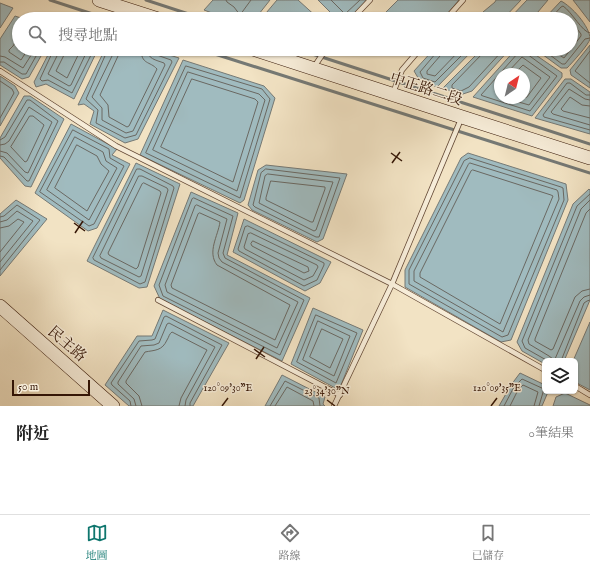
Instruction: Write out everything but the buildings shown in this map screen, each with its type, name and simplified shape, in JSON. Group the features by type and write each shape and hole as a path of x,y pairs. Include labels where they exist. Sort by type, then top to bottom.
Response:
{"main road":[{"path":"99,0 136,12"},
{"name":"中正路二段","path":"274,56 462,118 590,158"},
{"name":"民主路","path":"0,306 113,406"}],"lane":[{"path":"359,12 370,0"},
{"path":"452,12 462,0"},
{"path":"313,68 321,56"},
{"path":"392,94 402,70 414,56"},
{"path":"0,71 116,146 392,284 542,368"},
{"path":"334,406 392,284 462,118"},
{"path":"158,300 340,395"},
{"path":"578,388 590,395"}],"water":[{"path":"213,0 270,0 261,12 209,12 204,10"},
{"path":"277,0 298,0 311,12 267,12"},
{"path":"318,0 373,0 360,12 330,12"},
{"path":"398,0 459,0 449,12 386,12"},
{"path":"496,0 521,0 510,12 483,12"},
{"path":"527,0 548,0 538,12 516,12"},
{"path":"573,0 590,0 590,22"},
{"path":"561,1 574,12 551,12"},
{"path":"0,3 13,8 0,28"},
{"path":"578,16 587,28 590,39 578,56"},
{"path":"12,21 12,56 41,56 29,77 22,79 0,65 0,39"},
{"path":"590,45 590,88 571,75 570,70"},
{"path":"47,56 95,56 74,99 46,84 36,87 34,82"},
{"path":"102,56 173,56 179,58 138,139 125,143 90,124 94,111 84,104 78,105"},
{"path":"428,56 467,56 437,87 420,81 414,71"},
{"path":"475,56 504,56 472,91 460,95 443,88"},
{"path":"510,56 537,56 562,73 562,77 532,116 495,104 530,104 530,68 499,68"},
{"path":"545,56 578,56 567,68 561,68"},
{"path":"183,60 264,86 275,98 244,200 240,203 140,155"},
{"path":"494,74 494,104 473,97"},
{"path":"0,76 15,86 19,93 0,126"},
{"path":"565,79 571,79 590,92 590,134 535,118"},
{"path":"24,96 30,96 64,119 31,187 25,186 0,158 0,138"},
{"path":"71,124 117,149 112,155 130,164 97,228 88,231 35,193"},
{"path":"468,153 566,184 568,200 511,340 501,342 405,287 405,270 461,158"},
{"path":"136,163 180,184 147,287 139,288 87,261"},
{"path":"266,165 347,174 323,239 317,242 252,210 248,205 258,170"},
{"path":"589,189 590,190 590,300 565,358 542,358 542,362 522,351 517,342 573,204"},
{"path":"191,192 238,213 227,255 310,298 282,361 160,299 154,286"},
{"path":"16,200 47,219 0,276 0,214"},
{"path":"244,219 331,262 320,283 305,291 233,252"},
{"path":"313,308 363,330 339,390 291,364"},
{"path":"163,310 229,343 193,406 129,406 105,385 137,336 152,336"},
{"path":"590,322 590,390 578,384 578,358 574,358"},
{"path":"520,373 542,384 542,394 547,394 542,406 499,406"},
{"path":"282,375 325,397 323,404 325,406 265,406"},
{"path":"567,394 590,406 553,406 556,397"}],"waterway":[{"path":"50,0 87,12"},
{"path":"146,0 183,12"},
{"path":"221,56 590,173"},
{"path":"319,56 590,144"}]}
